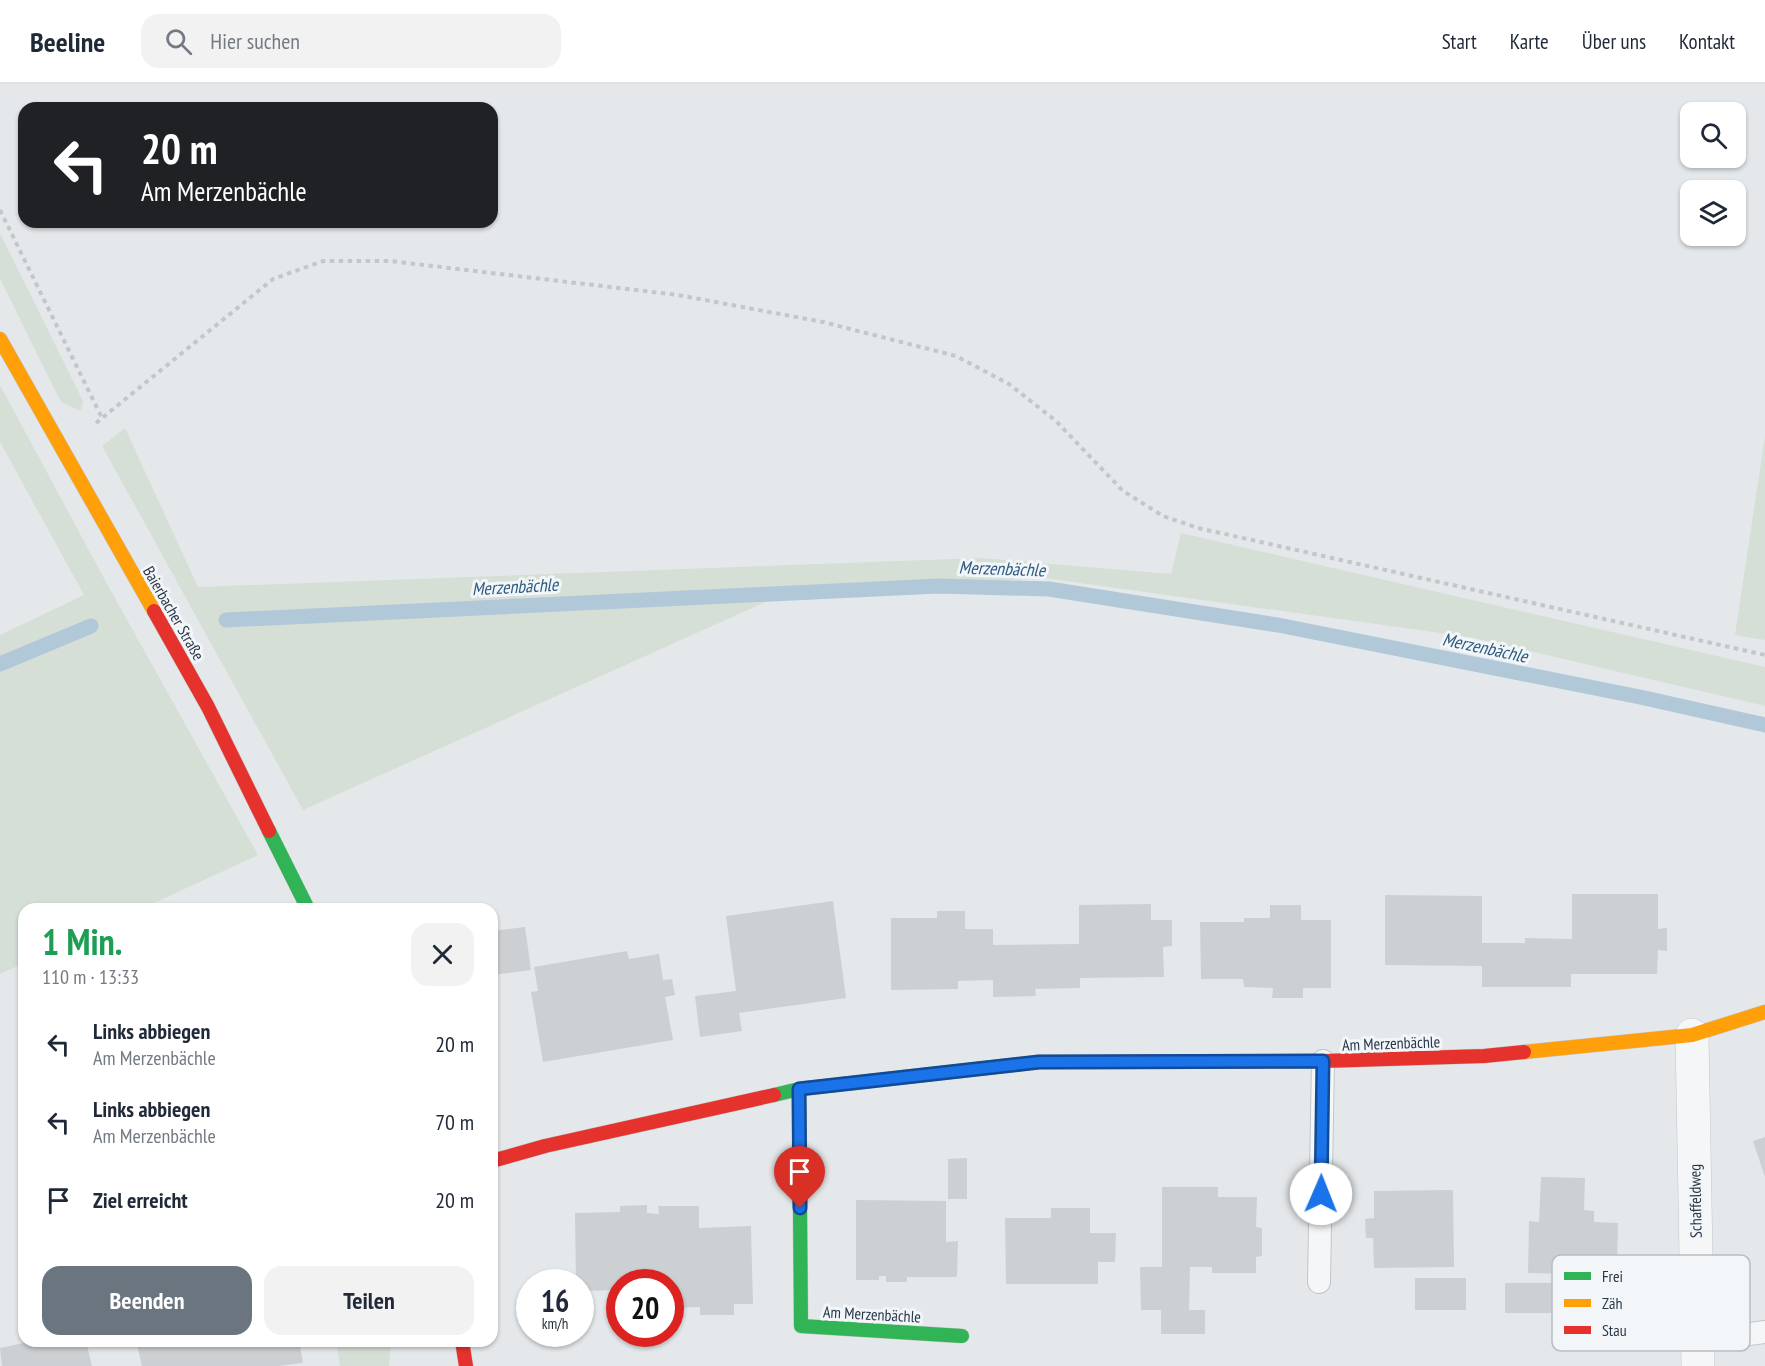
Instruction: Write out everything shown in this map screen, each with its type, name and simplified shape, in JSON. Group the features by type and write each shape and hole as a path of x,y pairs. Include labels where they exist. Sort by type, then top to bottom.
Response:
{"street":[{"name":"Baierbacher Straße","path":"0,339 208,707 305,903"},
{"name":"Am Merzenbächle","path":"498,1159 545,1146 799,1089 1039,1062 1323,1061 1484,1056 1692,1035 1765,1012"},
{"name":"Schaffeldweg","path":"1692,1035 1696,1255"},
{"name":"Am Merzenbächle","path":"799,1089 801,1326 962,1336"},
{"path":"463,1347 466,1366"}],"lane":[{"path":"1319,1282 1323,1061"},
{"path":"1750,1337 1765,1332"}],"path":[{"path":"0,210 102,418"},
{"path":"62,448 273,279 323,261 390,261 678,295 823,322 956,356 1009,384 1056,421 1123,491 1163,516 1198,528 1765,655"}],"shaded area":[{"path":"0,233 83,401 81,411 61,402 0,279"},
{"path":"0,385 106,582 258,855 154,903 18,903 18,966 0,974 0,635 84,595 0,442"},
{"path":"125,428 198,587 981,558 1171,574 1181,533 1765,667 1765,706 1469,637 1044,578 779,596 303,810 102,446"},
{"path":"1765,436 1765,640 1735,635"},
{"path":"337,1347 391,1347 389,1366 340,1366"}],"building":[{"path":"1572,894 1658,894 1658,929 1667,928 1667,951 1658,950 1657,974 1571,974 1571,987 1482,987 1482,966 1385,965 1385,895 1482,896 1482,943 1525,943 1525,938 1572,939"},
{"path":"833,901 846,998 739,1013 742,1031 700,1037 695,996 736,991 726,916"},
{"path":"1151,904 1151,920 1172,920 1172,946 1163,947 1164,977 1080,978 1080,988 1035,989 1036,996 993,997 993,980 958,981 958,989 891,990 891,918 937,918 937,911 965,911 965,929 993,929 993,945 1079,944 1079,905"},
{"path":"1270,905 1301,905 1301,920 1331,920 1331,988 1303,988 1303,998 1272,998 1273,988 1244,987 1243,979 1201,979 1200,922 1244,922 1244,918 1270,918"},
{"path":"525,927 531,970 498,974 498,930"},
{"path":"627,951 629,959 659,954 663,980 672,979 675,995 665,997 673,1040 543,1062 531,992 538,991 534,967"},
{"path":"1765,1137 1765,1177 1753,1141"},
{"path":"967,1158 967,1199 948,1199 948,1159"},
{"path":"1541,1177 1585,1178 1584,1210 1594,1211 1594,1222 1618,1223 1617,1255 1552,1255 1552,1274 1528,1273 1529,1221 1539,1222"},
{"path":"1162,1187 1218,1187 1218,1197 1257,1197 1256,1227 1262,1228 1262,1256 1256,1257 1256,1273 1212,1273 1212,1267 1190,1267 1189,1310 1205,1310 1205,1334 1161,1334 1161,1310 1141,1310 1140,1267 1162,1267"},
{"path":"1453,1190 1454,1267 1374,1268 1373,1238 1366,1238 1365,1219 1374,1218 1374,1191"},
{"path":"856,1200 946,1201 946,1242 958,1241 957,1277 907,1277 907,1282 886,1282 886,1276 879,1276 879,1280 856,1280"},
{"path":"647,1205 647,1213 659,1214 658,1206 699,1206 699,1228 751,1226 753,1304 734,1304 734,1315 700,1315 700,1307 684,1308 684,1269 606,1269 606,1290 594,1291 594,1269 576,1269 575,1213 620,1212 620,1206"},
{"path":"1051,1208 1090,1208 1090,1233 1116,1233 1115,1262 1098,1262 1098,1284 1006,1284 1005,1218 1051,1218"},
{"path":"1415,1278 1466,1278 1466,1310 1415,1310"},
{"path":"1505,1283 1552,1283 1552,1313 1505,1313"},
{"path":"18,1344 18,1347 87,1347 92,1366 2,1366 0,1348"},
{"path":"137,1347 300,1347 303,1363 278,1366 142,1366"}],"waterway":[{"name":"Merzenbächle","path":"226,620 938,586 1049,589 1278,625 1640,697 1765,725"},
{"name":"Merzenbächle","path":"0,664 91,626"}],"traffic: fast":[{"path":"269,831 305,903"},
{"path":"774,1095 799,1089 1039,1062 1095,1062"},
{"path":"799,1089 801,1326 962,1336"}],"traffic: slow":[{"path":"0,339 154,611"},
{"path":"1524,1052 1692,1035 1765,1012"}],"traffic: jam":[{"path":"154,611 208,707 269,831"},
{"path":"1095,1062 1323,1061 1484,1056 1524,1052"},
{"path":"498,1159 545,1146 774,1095"},
{"path":"463,1347 466,1366"}],"route":[{"path":"800,1208 799,1089 1039,1062 1323,1061 1321,1194"}]}
